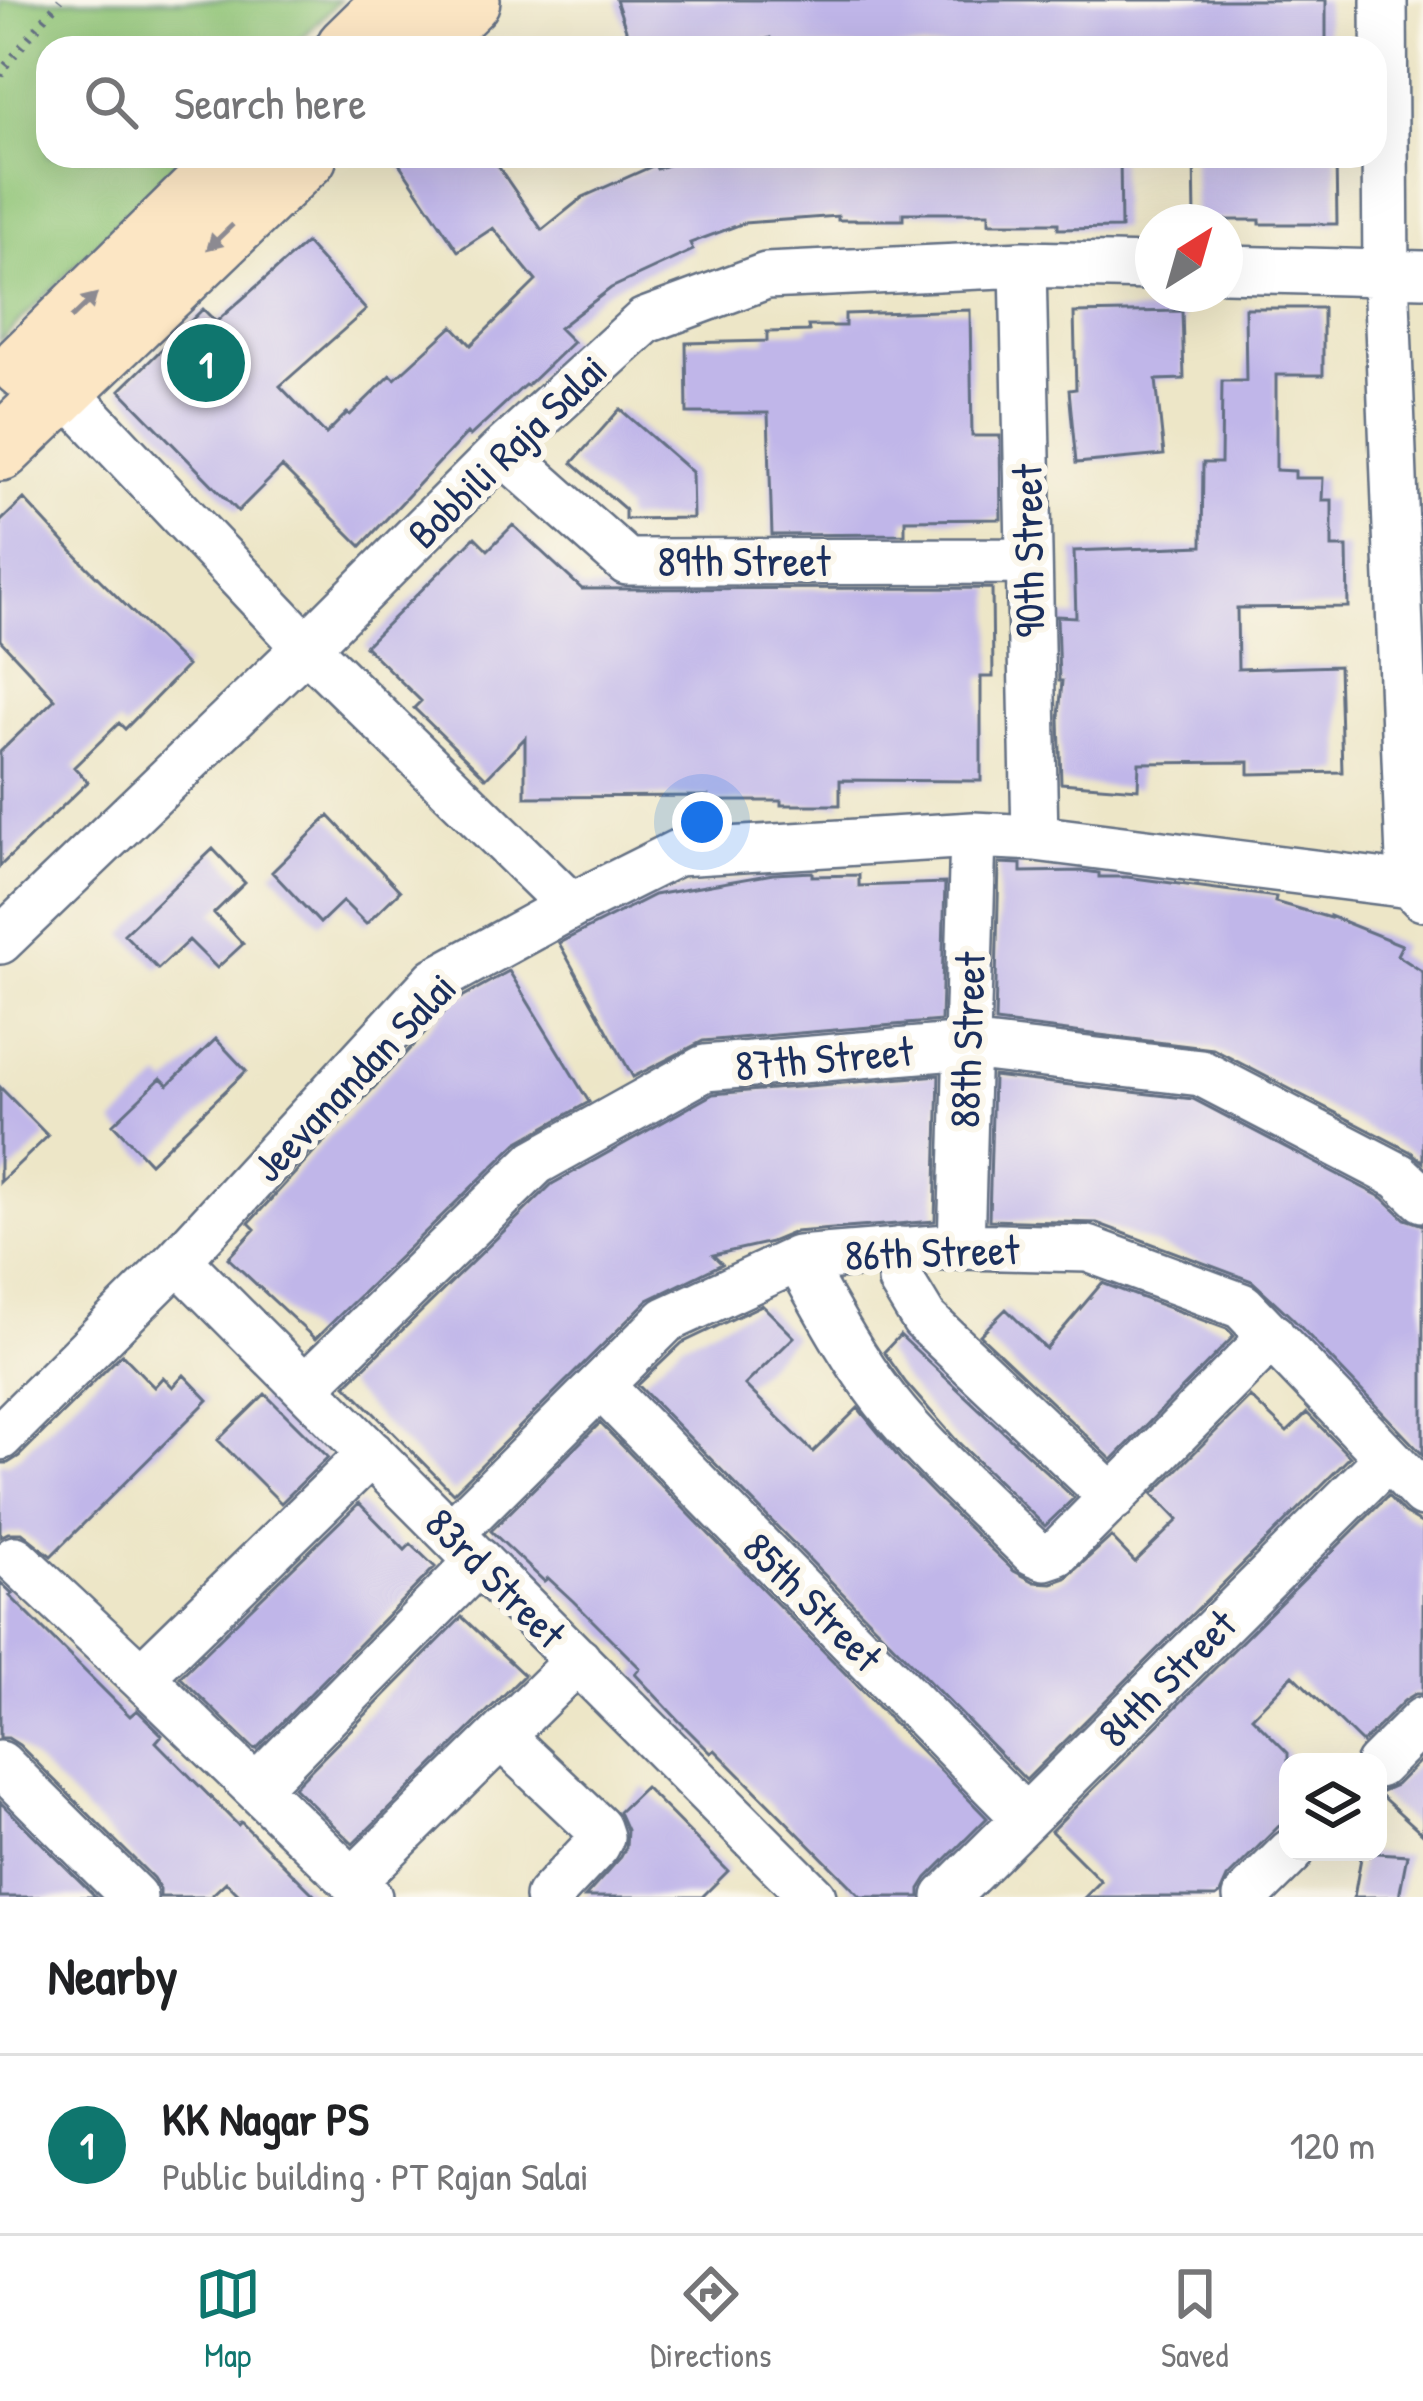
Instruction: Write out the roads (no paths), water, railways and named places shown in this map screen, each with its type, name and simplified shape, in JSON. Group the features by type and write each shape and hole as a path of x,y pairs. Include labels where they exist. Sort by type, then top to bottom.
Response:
{"main road":[{"path":"360,36 397,0"},
{"path":"430,36 468,0"},
{"path":"0,449 33,376 226,168"},
{"path":"33,376 290,168"}],"street":[{"path":"1384,0 1387,36"},
{"path":"1387,39 1405,274 1416,891"},
{"name":"Bobbili Raja Salai","path":"0,941 502,451 645,321 766,276 1023,264 1135,267"},
{"name":"90th Street","path":"1023,264 1035,838"},
{"path":"1243,270 1405,274"},
{"path":"33,376 571,906"},
{"name":"89th Street","path":"502,451 627,562 1027,561"},
{"name":"Jeevanandan Salai","path":"0,1437 178,1260 436,980 677,853 974,835 1035,838 1416,891"},
{"name":"88th Street","path":"961,1246 974,835"},
{"name":"87th Street","path":"305,1387 536,1162 705,1068 968,1046 1201,1073 1400,1176 1423,1199"},
{"name":"86th Street","path":"256,1787 601,1386 666,1320 798,1259 961,1246 1088,1249 1242,1306 1423,1494"},
{"path":"901,1250 901,1281 924,1319 1113,1498"},
{"path":"798,1259 851,1351 913,1433 1033,1552 1046,1556 1057,1553 1272,1336"},
{"name":"83rd Street","path":"178,1260 578,1660 788,1888"},
{"name":"85th Street","path":"601,1386 1025,1818"},
{"path":"142,1677 371,1454"},
{"name":"84th Street","path":"946,1897 1388,1458"},
{"path":"15,1559 361,1889 501,1736 578,1660"},
{"path":"1387,1756 1423,1720"},
{"path":"501,1736 598,1828 601,1837 548,1897"},
{"path":"0,1764 134,1897"},
{"path":"1246,1897 1282,1861"}],"place":[{"name":"KK Nagar PS","path":"206,363"}]}
